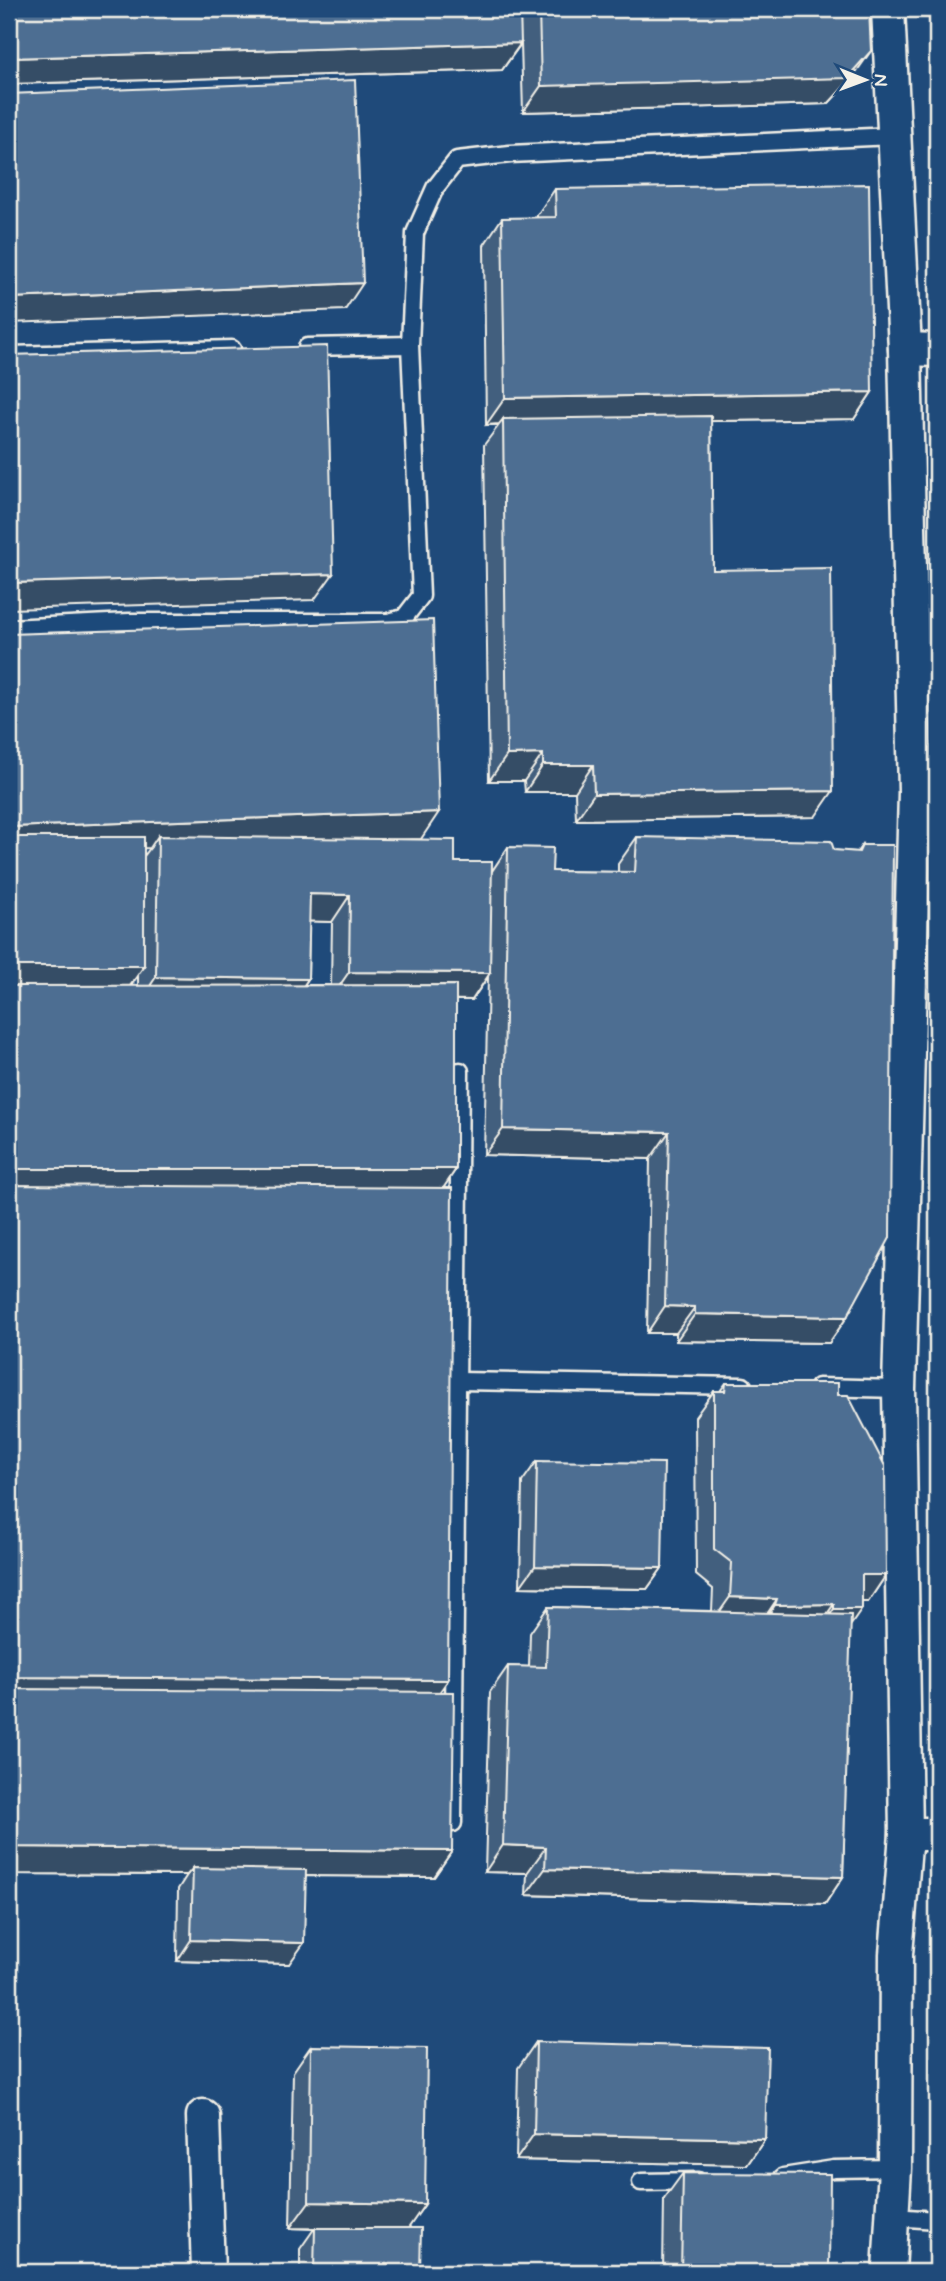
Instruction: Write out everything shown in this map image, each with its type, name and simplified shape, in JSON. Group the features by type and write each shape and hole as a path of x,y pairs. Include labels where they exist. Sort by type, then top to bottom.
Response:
{"street":[{"path":"888,9 905,349 915,792 900,1389 906,1835 896,1954 894,2217 889,2272"},
{"path":"905,349 937,349"},
{"path":"906,1835 937,1834"},
{"path":"203,2116 208,2272"}],"lane":[{"path":"9,628 129,622 388,622 404,618 421,596 410,345 415,233 435,188 457,160 510,154 893,136"},
{"path":"285,348 410,345"},
{"path":"9,355 244,349"},
{"path":"453,1823 460,1071"},
{"path":"458,1381 762,1386"},
{"path":"803,1387 900,1389"},
{"path":"761,2181 834,2169 895,2168"},
{"path":"641,2182 721,2181"},
{"path":"894,2217 937,2220"}],"building":[{"path":"9,9 520,9 521,43 9,58"},
{"path":"539,9 869,9 871,51 847,78 541,86"},
{"path":"355,80 363,283 9,298 9,94"},
{"path":"869,184 872,392 505,398 502,218 556,217 555,189"},
{"path":"327,346 333,574 9,583 9,355"},
{"path":"711,416 713,570 831,568 833,791 594,794 593,765 543,765 543,754 507,755 503,419"},
{"path":"433,620 439,812 9,827 9,634"},
{"path":"158,836 455,840 455,862 492,862 490,973 349,972 350,895 310,894 308,979 156,977"},
{"path":"9,837 144,837 144,966 9,966"},
{"path":"637,837 831,841 834,850 859,852 862,845 893,845 890,1238 847,1317 695,1314 695,1307 665,1306 669,1132 503,1129 508,847 553,848 552,871 635,872"},
{"path":"456,985 456,1169 9,1169 9,986"},
{"path":"9,1185 452,1188 448,1680 9,1677"},
{"path":"726,1383 838,1383 838,1395 848,1395 885,1466 886,1575 862,1575 862,1609 834,1609 834,1604 775,1605 777,1599 730,1597 732,1563 714,1549 714,1391 725,1391"},
{"path":"537,1461 664,1463 662,1568 535,1566"},
{"path":"548,1607 851,1615 843,1877 545,1869 546,1847 503,1845 508,1666 546,1667"},
{"path":"9,1689 454,1692 452,1851 9,1847"},
{"path":"193,1868 306,1870 304,1943 191,1940"},
{"path":"536,2042 768,2048 765,2139 534,2134"},
{"path":"311,2046 427,2048 425,2204 309,2202"},
{"path":"683,2173 830,2174 829,2272 681,2272"},
{"path":"315,2228 421,2228 420,2272 314,2272"}]}
